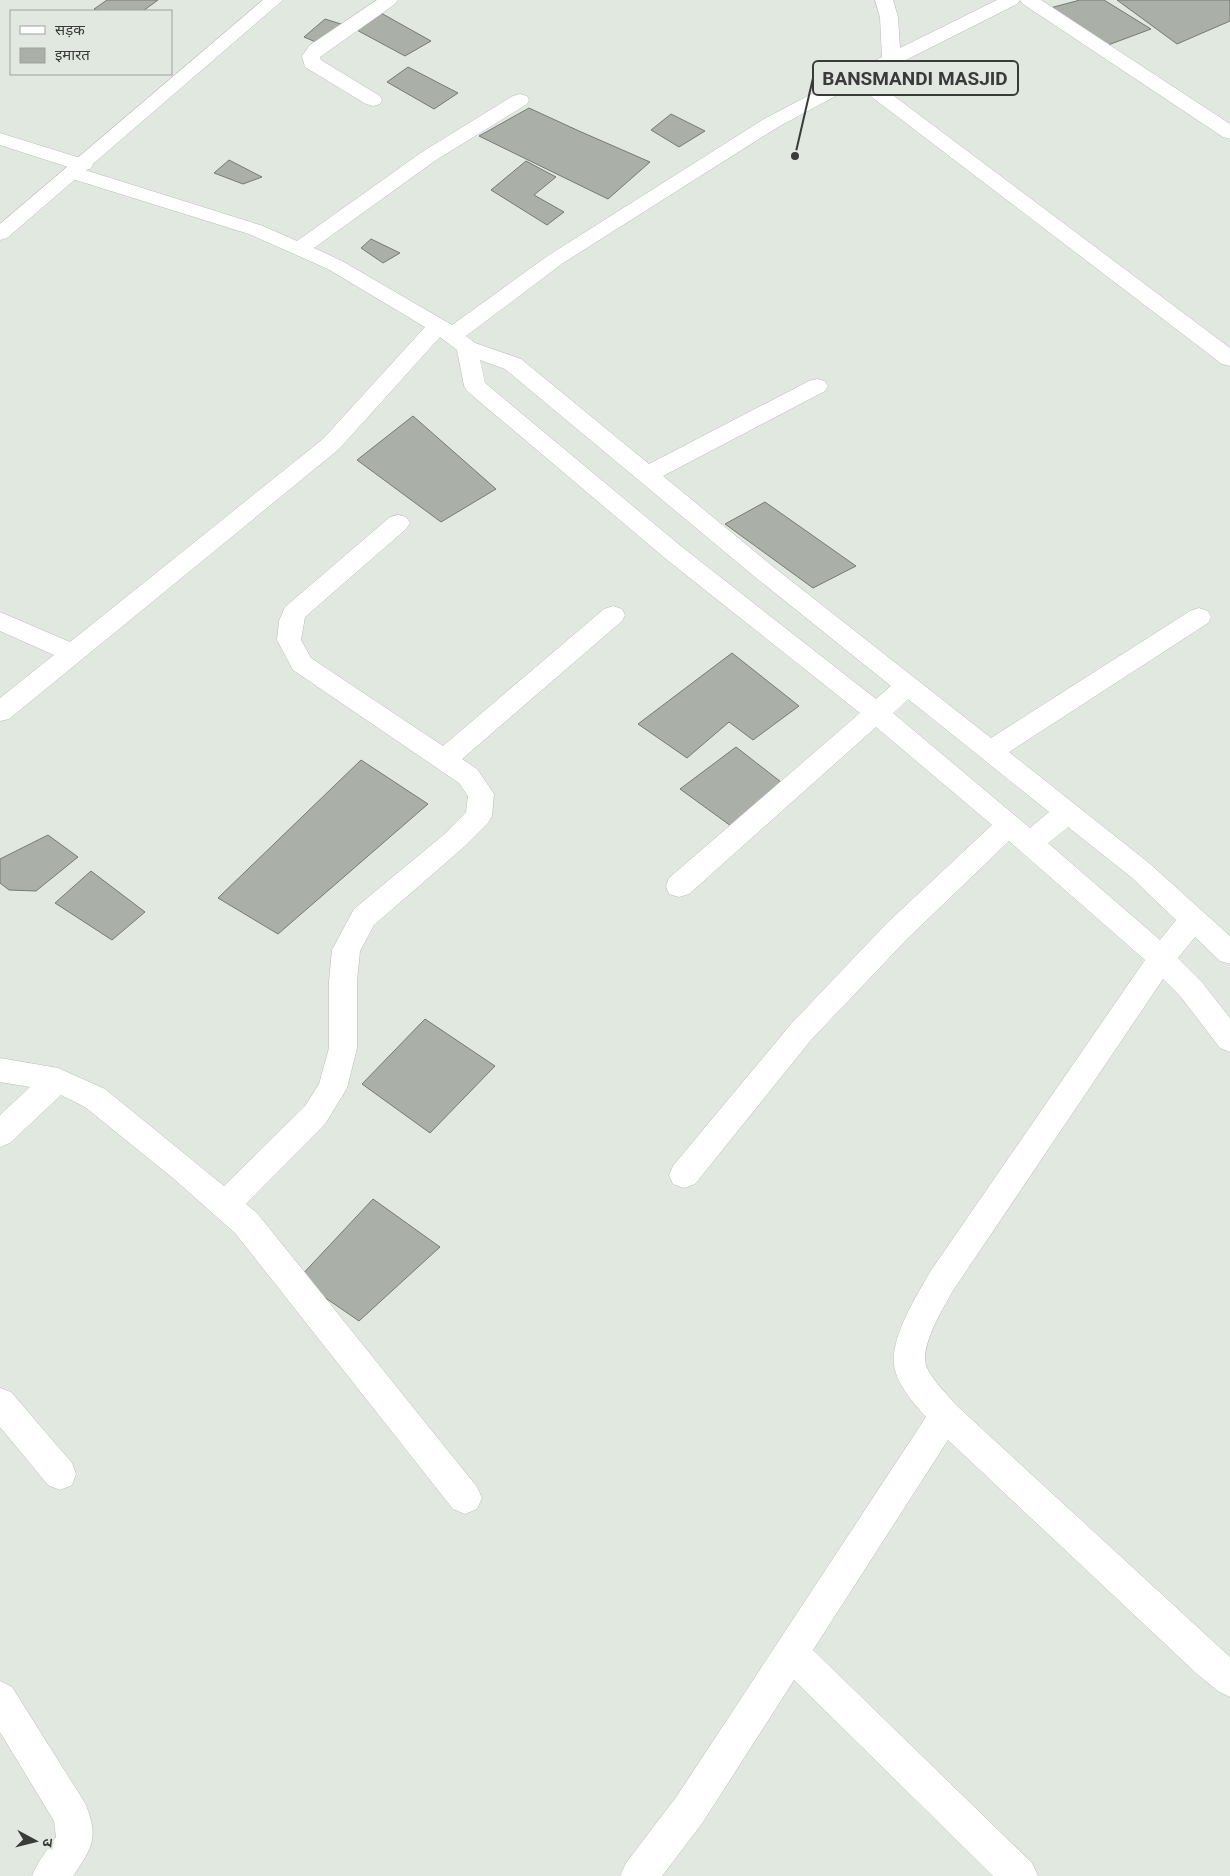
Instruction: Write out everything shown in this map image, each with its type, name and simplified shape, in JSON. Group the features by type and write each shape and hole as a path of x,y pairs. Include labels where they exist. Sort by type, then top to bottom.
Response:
{"street":[{"path":"0,234 274,0"},
{"path":"373,100 312,63 311,56 317,49 389,0"},
{"path":"884,0 889,17 891,58"},
{"path":"0,712 331,444 452,336 556,258 771,123 891,58 1011,0"},
{"path":"1029,0 1230,133"},
{"path":"857,77 1230,359"},
{"path":"299,249 429,156 520,100"},
{"path":"0,139 78,169 256,230 335,266 452,336 513,364 763,571 1140,870 1230,953"},
{"path":"452,336 475,386 674,553 838,681 1019,834 1161,959 1191,989 1230,1040"},
{"path":"648,475 817,386"},
{"path":"225,1205 315,1115 332,1088 343,1048 346,950 364,917 456,840 479,816 481,794 468,776 302,664 289,646 288,629 294,613 398,523"},
{"path":"444,760 613,615"},
{"path":"990,751 1199,617"},
{"path":"0,620 73,653"},
{"path":"679,886 908,686"},
{"path":"684,1175 801,1032 897,931 1019,834 1067,813"},
{"path":"1193,919 1161,959 941,1282 916,1331 910,1354 913,1374 945,1416 1208,1661 1230,1679"},
{"path":"0,1070 58,1080 95,1098 246,1223 465,1498"},
{"path":"0,1134 58,1080"},
{"path":"0,1403 60,1474"},
{"path":"639,1876 690,1809 945,1416"},
{"path":"791,1653 1019,1876"},
{"path":"0,1699 72,1816 75,1841 51,1876"}],"building":[{"path":"107,0 158,0 144,10 94,9"},
{"path":"1080,0 1104,0 1151,29 1108,45 1050,8"},
{"path":"1117,0 1230,0 1230,21 1177,44"},
{"path":"381,13 431,41 405,56 353,28"},
{"path":"325,19 344,25 318,43 304,37"},
{"path":"408,67 458,93 434,109 387,82"},
{"path":"529,108 650,162 608,199 479,136"},
{"path":"671,114 705,131 679,147 651,130"},
{"path":"229,160 262,177 243,184 214,173"},
{"path":"526,161 556,177 534,195 564,212 547,225 491,190"},
{"path":"371,239 400,253 383,263 361,248"},
{"path":"413,416 496,489 441,522 357,460"},
{"path":"765,502 856,566 813,588 725,524"},
{"path":"732,653 799,706 753,740 729,722 687,758 638,724"},
{"path":"736,747 781,782 731,826 680,789"},
{"path":"361,760 428,804 278,934 218,898"},
{"path":"48,835 78,857 36,891 9,890 0,883 0,859"},
{"path":"91,871 145,912 112,940 55,903"},
{"path":"425,1019 495,1066 430,1133 362,1084"},
{"path":"373,1199 440,1247 359,1321 298,1279"}],"place":[{"name":"BANSMANDI MASJID","path":"795,156"}]}
